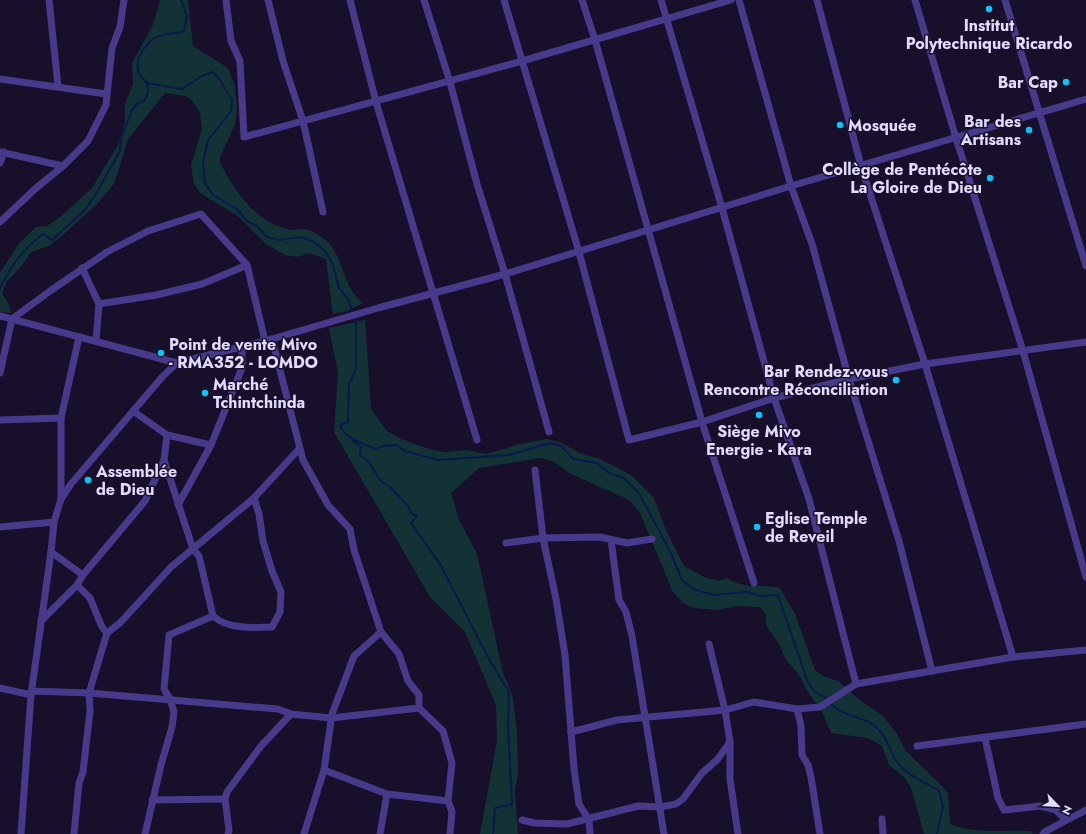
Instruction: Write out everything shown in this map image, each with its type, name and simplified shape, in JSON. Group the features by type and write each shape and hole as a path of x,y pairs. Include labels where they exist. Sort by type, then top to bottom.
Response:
{"street":[{"path":"49,0 58,86"},
{"path":"0,222 35,189 63,166 88,141 106,105 112,48 120,27 124,0"},
{"path":"226,0 231,41 240,61 244,137 450,82 731,0"},
{"path":"268,0 283,61 303,121 323,212"},
{"path":"350,0 376,102 476,440"},
{"path":"424,0 450,82 477,184 506,274 549,432"},
{"path":"504,0 579,252 629,440 702,422 774,398 849,379 925,364 1086,342"},
{"path":"582,0 595,40 702,422 754,583"},
{"path":"661,0 722,208 774,398 809,499 856,684"},
{"path":"738,0 791,186 812,244 849,379 899,541 932,671"},
{"path":"817,0 861,166 925,364 1013,657"},
{"path":"915,0 956,138 1023,351 1086,577"},
{"path":"1005,0 1086,266"},
{"path":"0,79 106,94"},
{"path":"0,316 177,363 268,340 432,292 506,274 791,186 1086,100"},
{"path":"0,163 2,152 63,166"},
{"path":"0,373 12,319 82,268 107,252 148,231 201,214 248,265 299,449 328,505 350,529 354,550 381,632 399,654 408,681 419,695 419,708 443,731 452,763 448,801 452,812 450,834"},
{"path":"99,304 156,295 202,284 248,265"},
{"path":"82,268 99,304 96,341"},
{"path":"61,499 61,418 79,337"},
{"path":"178,506 211,445 242,368 242,347"},
{"path":"21,834 31,693 54,522 61,499 71,484 133,411 163,376 177,363"},
{"path":"133,411 167,435 211,445"},
{"path":"0,420 61,418"},
{"path":"41,621 77,585 83,575 145,501 164,460 167,435"},
{"path":"74,834 79,783 84,772 90,719 89,693 107,634 120,623 171,567 254,498 299,449"},
{"path":"164,460 193,549 199,556 213,616 218,621 251,628 272,627 280,612 281,592 272,571 263,541 259,514 254,498"},
{"path":"535,470 542,538 556,599 565,655 574,769 579,804 589,820 590,834"},
{"path":"0,527 54,522"},
{"path":"506,543 542,538 600,537 627,543 652,539"},
{"path":"611,540 619,600 626,612 632,636 664,834"},
{"path":"51,552 83,575"},
{"path":"77,585 90,598 102,627 107,634"},
{"path":"144,834 172,727 174,712 170,699 164,689 169,634 213,616"},
{"path":"304,834 324,770 331,718 354,656 381,632"},
{"path":"709,644 725,710 730,742 730,780 738,834"},
{"path":"571,732 617,720 725,710 754,702 797,709 820,707 856,684 1013,657 1086,650"},
{"path":"0,688 31,693 89,693 170,699 278,710 291,714 331,718 419,708"},
{"path":"797,709 801,726 802,755 808,765 811,777 820,834"},
{"path":"228,834 227,792 261,746 291,714"},
{"path":"917,746 1086,724"},
{"path":"985,738 998,798 1004,810 1040,806 1056,810 1065,820"},
{"path":"522,820 534,823 567,824 589,820 597,816 638,806 660,807 676,804 683,799 702,773 717,760 730,742"},
{"path":"324,770 387,794 448,801"},
{"path":"380,834 387,794"},
{"path":"152,800 226,799"},
{"path":"1043,834 1065,820 1086,810"},
{"path":"882,820 883,834"}],"green space":[{"path":"160,0 188,0 193,46 228,68 235,87 237,109 235,124 219,160 231,182 246,202 265,219 275,225 289,230 309,230 329,243 338,258 347,282 356,296 363,303 347,311 333,314 326,259 309,253 297,257 285,255 266,244 239,217 200,193 194,184 191,165 202,129 200,113 193,101 186,96 165,93 128,139 114,184 97,204 64,234 49,246 31,252 19,269 7,281 2,293 9,305 11,313 0,312 0,273 18,245 36,227 47,226 59,218 92,188 118,145 125,122 125,104 133,84 132,63 153,25"},
{"path":"365,320 371,409 387,431 401,439 432,450 446,452 466,450 486,454 520,444 546,439 560,442 580,453 600,459 631,475 654,498 666,530 684,566 706,578 719,581 727,578 748,586 780,588 795,614 815,670 823,676 838,681 857,698 883,716 897,734 906,751 948,793 950,824 969,829 989,831 1031,831 1033,834 924,834 911,788 905,778 889,765 882,746 868,738 831,733 822,712 806,689 800,676 786,660 779,644 766,625 766,615 760,607 737,606 717,610 694,608 683,603 673,592 640,513 629,500 569,473 554,462 541,458 479,468 451,493 459,520 477,554 503,673 512,694 517,730 518,774 515,792 518,834 480,834 497,741 496,705 465,632 430,597 334,432 338,373 329,328"}],"waterway":[{"path":"181,0 187,16 184,31 157,37 147,44 138,61 139,73 147,83 182,89 202,76 213,72 232,99 231,111 208,140 203,163 205,183 213,195 237,209 247,221 257,226 267,237 280,240 300,237 314,242 324,250 332,262 339,288 348,299 356,322 356,369 349,384 348,422 340,425 346,434 354,440 375,449 383,446 397,445 405,451 437,460 509,455 552,443 561,446 573,459 597,463 609,473 624,478 638,492 670,551 682,580 693,589 713,595 746,592 761,596 778,595 807,680 814,691 828,699"},
{"path":"0,288 18,258 36,239 43,234 52,240 85,210 120,151 121,138 132,110 137,104 145,100 148,92 147,83"},
{"path":"352,440 361,447 360,455 368,461 381,481 390,487 409,507 411,513 417,516 411,523 440,564 489,659 509,692 508,726 512,804 495,808 493,834"},
{"path":"830,703 835,708 865,720 876,727 885,738 899,765 909,774 939,791 943,806 937,834"}],"place":[{"name":"Institut Polytechnique Ricardo","path":"989,9"},
{"name":"Bar Cap","path":"1066,82"},
{"name":"Mosquée","path":"840,125"},
{"name":"Bar des Artisans","path":"1029,130"},
{"name":"Collège de Pentécôte La Gloire de Dieu","path":"990,178"},
{"name":"Point de vente Mivo - RMA352 - LOMDO","path":"161,353"},
{"name":"Bar Rendez-vous Rencontre Réconciliation","path":"896,380"},
{"name":"Marché Tchintchinda","path":"205,393"},
{"name":"Siège Mivo Energie - Kara","path":"759,415"},
{"name":"Assemblée de Dieu","path":"88,480"},
{"name":"Eglise Temple de Reveil","path":"757,527"}]}
